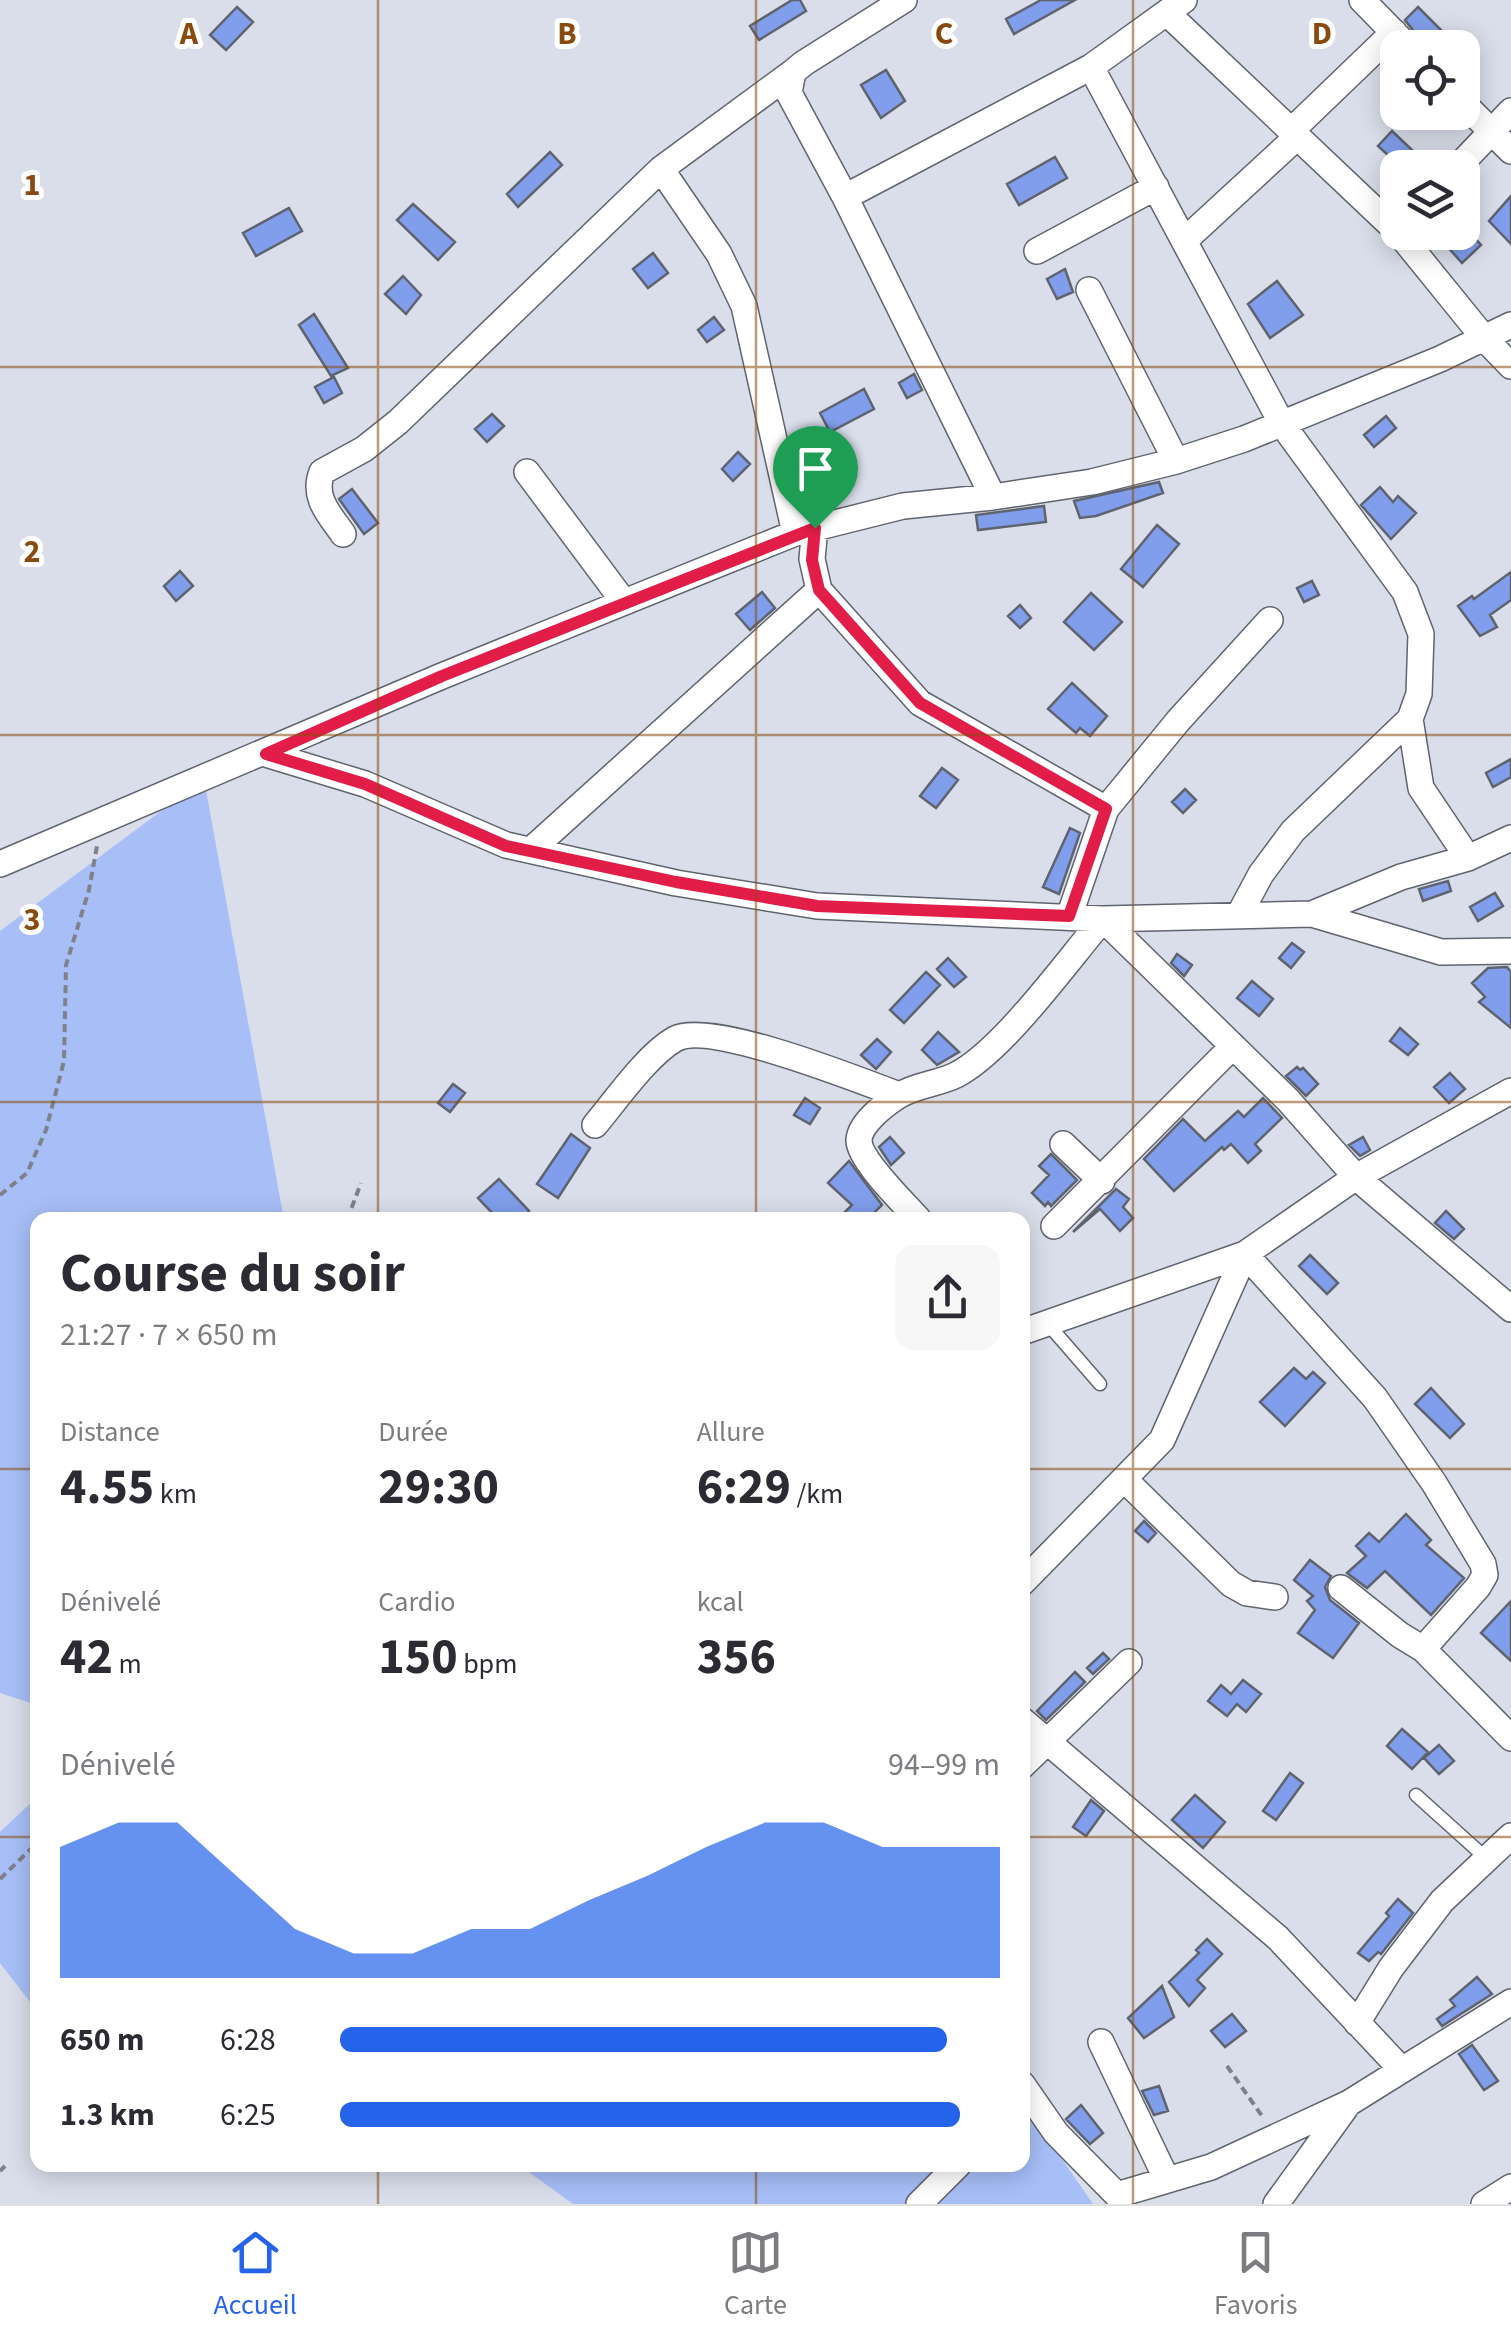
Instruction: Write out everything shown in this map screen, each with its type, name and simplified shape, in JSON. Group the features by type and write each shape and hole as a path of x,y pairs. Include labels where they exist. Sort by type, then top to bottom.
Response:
{"street":[{"path":"343,534 322,504 316,486 322,472 364,449 398,422 661,169 793,72 904,0"},
{"path":"1362,0 1391,30"},
{"path":"845,197 1091,67 1176,7 1294,134 1380,214"},
{"path":"1184,241 1294,134 1380,58"},
{"path":"1091,67 1282,424 1405,592 1421,634 1418,694 1410,719 1421,788 1468,858"},
{"path":"793,72 789,93 845,197 993,497"},
{"path":"1474,150 1511,111"},
{"path":"1480,120 1511,151"},
{"path":"661,169 719,254 744,306 819,590 920,703 1106,809"},
{"path":"1037,251 1156,187"},
{"path":"1413,250 1511,366"},
{"path":"1089,290 1176,461"},
{"path":"0,864 442,676 805,530 904,506 1092,482 1176,461 1282,424 1511,325"},
{"path":"527,472 624,602"},
{"path":"531,850 819,590"},
{"path":"1069,916 1106,809 1178,721 1270,620"},
{"path":"1239,914 1261,874 1293,831 1410,719"},
{"path":"266,754 365,784 506,846 676,882 817,906 1103,918 1312,914 1441,952 1511,951"},
{"path":"1312,914 1402,876 1468,858 1511,838"},
{"path":"1103,918 1288,1100 1356,1177 1511,1309"},
{"path":"912,1212 867,1160 859,1144 862,1126 899,1095 956,1075 979,1058 1007,1032 1103,918"},
{"path":"595,1125 647,1065 674,1040 694,1033 828,1068 899,1095"},
{"path":"1054,1226 1233,1046"},
{"path":"1030,1329 1244,1254 1356,1177 1511,1091"},
{"path":"1063,1144 1102,1180"},
{"path":"1030,1575 1162,1440 1244,1254"},
{"path":"1244,1254 1375,1398 1434,1483 1482,1564 1485,1575 1478,1587 1423,1649"},
{"path":"1124,1478 1231,1584 1247,1593 1275,1598"},
{"path":"1341,1588 1423,1649 1511,1738"},
{"path":"1030,1759 1129,1662"},
{"path":"1030,1727 1278,1938 1402,2070"},
{"path":"1357,2023 1391,1968 1442,1901 1511,1836"},
{"path":"1030,2101 1056,2134 1117,2196 1211,2167 1348,2103 1511,2002"},
{"path":"1101,2042 1167,2180"},
{"path":"1276,2204 1348,2103"},
{"path":"919,2204 951,2172"},
{"path":"1484,2204 1511,2187"}],"lane":[{"path":"1048,1323 1100,1384"},
{"path":"1416,1795 1487,1859"}],"path":[{"path":"0,1195 26,1173 46,1130 64,1062 66,965 88,890 102,822"},
{"path":"350,1212 361,1183"},
{"path":"0,1879 30,1850"},
{"path":"1227,2066 1276,2137"},
{"path":"0,2172 5,2166"}],"shaded area":[{"path":"204,779 283,1212 30,1212 30,1703 0,1693 0,931"},
{"path":"30,1804 30,2002 0,1963 0,1832"},
{"path":"1030,2113 1093,2204 573,2204 529,2172 1030,2172"}],"building":[{"path":"792,0 800,0 806,11 759,40 750,26"},
{"path":"1041,0 1075,0 1014,34 1006,19"},
{"path":"237,7 253,22 226,50 210,35"},
{"path":"1418,7 1441,30 1413,30 1405,20"},
{"path":"886,70 905,101 881,118 861,85"},
{"path":"1392,131 1412,150 1382,150 1378,146"},
{"path":"550,152 562,165 518,207 507,194"},
{"path":"1055,157 1067,178 1019,205 1007,184"},
{"path":"1511,196 1511,244 1489,221"},
{"path":"413,204 455,242 438,260 397,220"},
{"path":"289,208 302,231 256,256 243,233"},
{"path":"1450,250 1476,250 1462,263"},
{"path":"653,253 668,273 648,288 633,269"},
{"path":"1065,269 1073,292 1057,299 1047,279"},
{"path":"403,276 421,295 406,314 385,294"},
{"path":"1277,281 1303,315 1270,338 1248,304"},
{"path":"314,314 348,368 331,376 299,325"},
{"path":"714,317 724,330 707,342 698,330"},
{"path":"914,374 922,390 907,398 899,383"},
{"path":"334,377 342,393 324,403 315,387"},
{"path":"864,389 874,409 830,432 820,413"},
{"path":"492,414 504,426 487,442 475,429"},
{"path":"1386,416 1396,428 1374,447 1364,435"},
{"path":"738,452 750,464 733,481 722,469"},
{"path":"1159,482 1163,493 1096,516 1080,518 1074,501"},
{"path":"1380,487 1393,502 1398,496 1416,513 1391,539 1361,505"},
{"path":"352,489 378,523 364,534 339,499"},
{"path":"1044,506 1046,522 978,530 976,515"},
{"path":"1157,525 1179,544 1143,587 1121,569"},
{"path":"180,571 193,586 176,601 164,586"},
{"path":"1511,572 1511,600 1490,615 1497,627 1480,636 1458,606"},
{"path":"1312,581 1319,595 1304,602 1297,588"},
{"path":"762,592 775,608 750,630 736,614"},
{"path":"1091,593 1122,622 1094,650 1064,622"},
{"path":"1020,605 1031,618 1020,628 1008,616"},
{"path":"1072,683 1107,716 1090,736 1080,728 1076,733 1048,709"},
{"path":"1511,759 1511,777 1493,787 1486,773"},
{"path":"942,768 958,780 936,808 920,796"},
{"path":"1185,789 1196,800 1183,813 1172,802"},
{"path":"1070,828 1080,833 1059,894 1043,887"},
{"path":"1448,881 1451,891 1423,901 1419,889"},
{"path":"1495,893 1503,906 1478,921 1470,907"},
{"path":"1292,943 1304,952 1291,968 1279,958"},
{"path":"1177,954 1192,965 1184,976 1171,963"},
{"path":"948,958 966,977 954,987 937,969"},
{"path":"1507,967 1511,972 1511,1028 1479,1002 1485,997 1472,983 1488,968"},
{"path":"926,972 940,985 904,1023 890,1010"},
{"path":"1252,981 1273,999 1259,1016 1237,998"},
{"path":"1400,1028 1418,1044 1408,1055 1390,1041"},
{"path":"938,1032 959,1052 937,1065 922,1050"},
{"path":"877,1039 891,1052 876,1069 861,1055"},
{"path":"1297,1067 1318,1084 1306,1096 1286,1076"},
{"path":"1450,1073 1465,1089 1449,1103 1434,1087"},
{"path":"453,1084 465,1093 450,1112 438,1103"},
{"path":"805,1098 820,1108 810,1124 794,1115"},
{"path":"1263,1098 1282,1118 1255,1144 1261,1151 1248,1163 1231,1144 1224,1150 1222,1147 1174,1191 1144,1159 1183,1119 1205,1141 1238,1111 1244,1117"},
{"path":"571,1134 590,1148 558,1198 537,1184"},
{"path":"890,1137 904,1153 891,1165 879,1147"},
{"path":"1363,1137 1370,1150 1360,1156 1349,1145"},
{"path":"1051,1154 1077,1180 1051,1206 1048,1202 1045,1206 1032,1193 1049,1175 1039,1166"},
{"path":"849,1161 882,1205 875,1212 845,1212 852,1205 828,1183"},
{"path":"499,1179 529,1211 491,1212 478,1198"},
{"path":"1116,1189 1129,1199 1123,1207 1133,1218 1120,1231 1100,1209 1073,1232"},
{"path":"1446,1211 1464,1229 1454,1239 1435,1223"},
{"path":"1310,1255 1338,1283 1327,1294 1299,1266"},
{"path":"1294,1368 1306,1379 1313,1372 1325,1383 1285,1426 1260,1402"},
{"path":"1431,1388 1464,1424 1450,1438 1415,1404"},
{"path":"1406,1514 1431,1540 1426,1545 1464,1578 1431,1615 1385,1571 1367,1588 1347,1573 1366,1556 1356,1546 1369,1533 1379,1542"},
{"path":"1144,1521 1156,1533 1148,1542 1135,1531"},
{"path":"1310,1560 1331,1576 1325,1587 1330,1600 1359,1623 1333,1658 1298,1633 1315,1610 1307,1601 1313,1596 1294,1580"},
{"path":"1511,1601 1511,1661 1481,1633"},
{"path":"1103,1653 1109,1659 1093,1674 1087,1668"},
{"path":"1075,1672 1085,1682 1046,1720 1037,1711"},
{"path":"1243,1680 1261,1694 1246,1712 1237,1704 1227,1716 1208,1701 1221,1685 1231,1694"},
{"path":"1402,1729 1428,1752 1412,1769 1387,1746"},
{"path":"1439,1745 1454,1761 1439,1774 1424,1758"},
{"path":"1290,1773 1303,1783 1276,1820 1263,1811"},
{"path":"1195,1795 1225,1822 1203,1848 1172,1820"},
{"path":"1091,1800 1104,1811 1086,1836 1073,1827"},
{"path":"1398,1899 1413,1913 1381,1954 1378,1952 1369,1961 1358,1953"},
{"path":"1207,1939 1222,1954 1197,1980 1205,1988 1189,2006 1169,1982 1199,1953 1196,1950"},
{"path":"1477,1977 1492,1994 1442,2026 1437,2019 1455,2006 1450,2000"},
{"path":"1162,1986 1174,2017 1144,2038 1128,2018"},
{"path":"1232,2014 1246,2031 1225,2047 1211,2031"},
{"path":"1472,2045 1498,2081 1484,2090 1459,2054"},
{"path":"1159,2086 1168,2111 1154,2115 1142,2091"},
{"path":"1081,2105 1103,2133 1090,2144 1066,2119"}],"route":[{"path":"815,528 812,560 819,590 920,703 1106,809 1069,916 817,906 676,882 506,846 365,784 266,754 442,676 815,528"}]}
